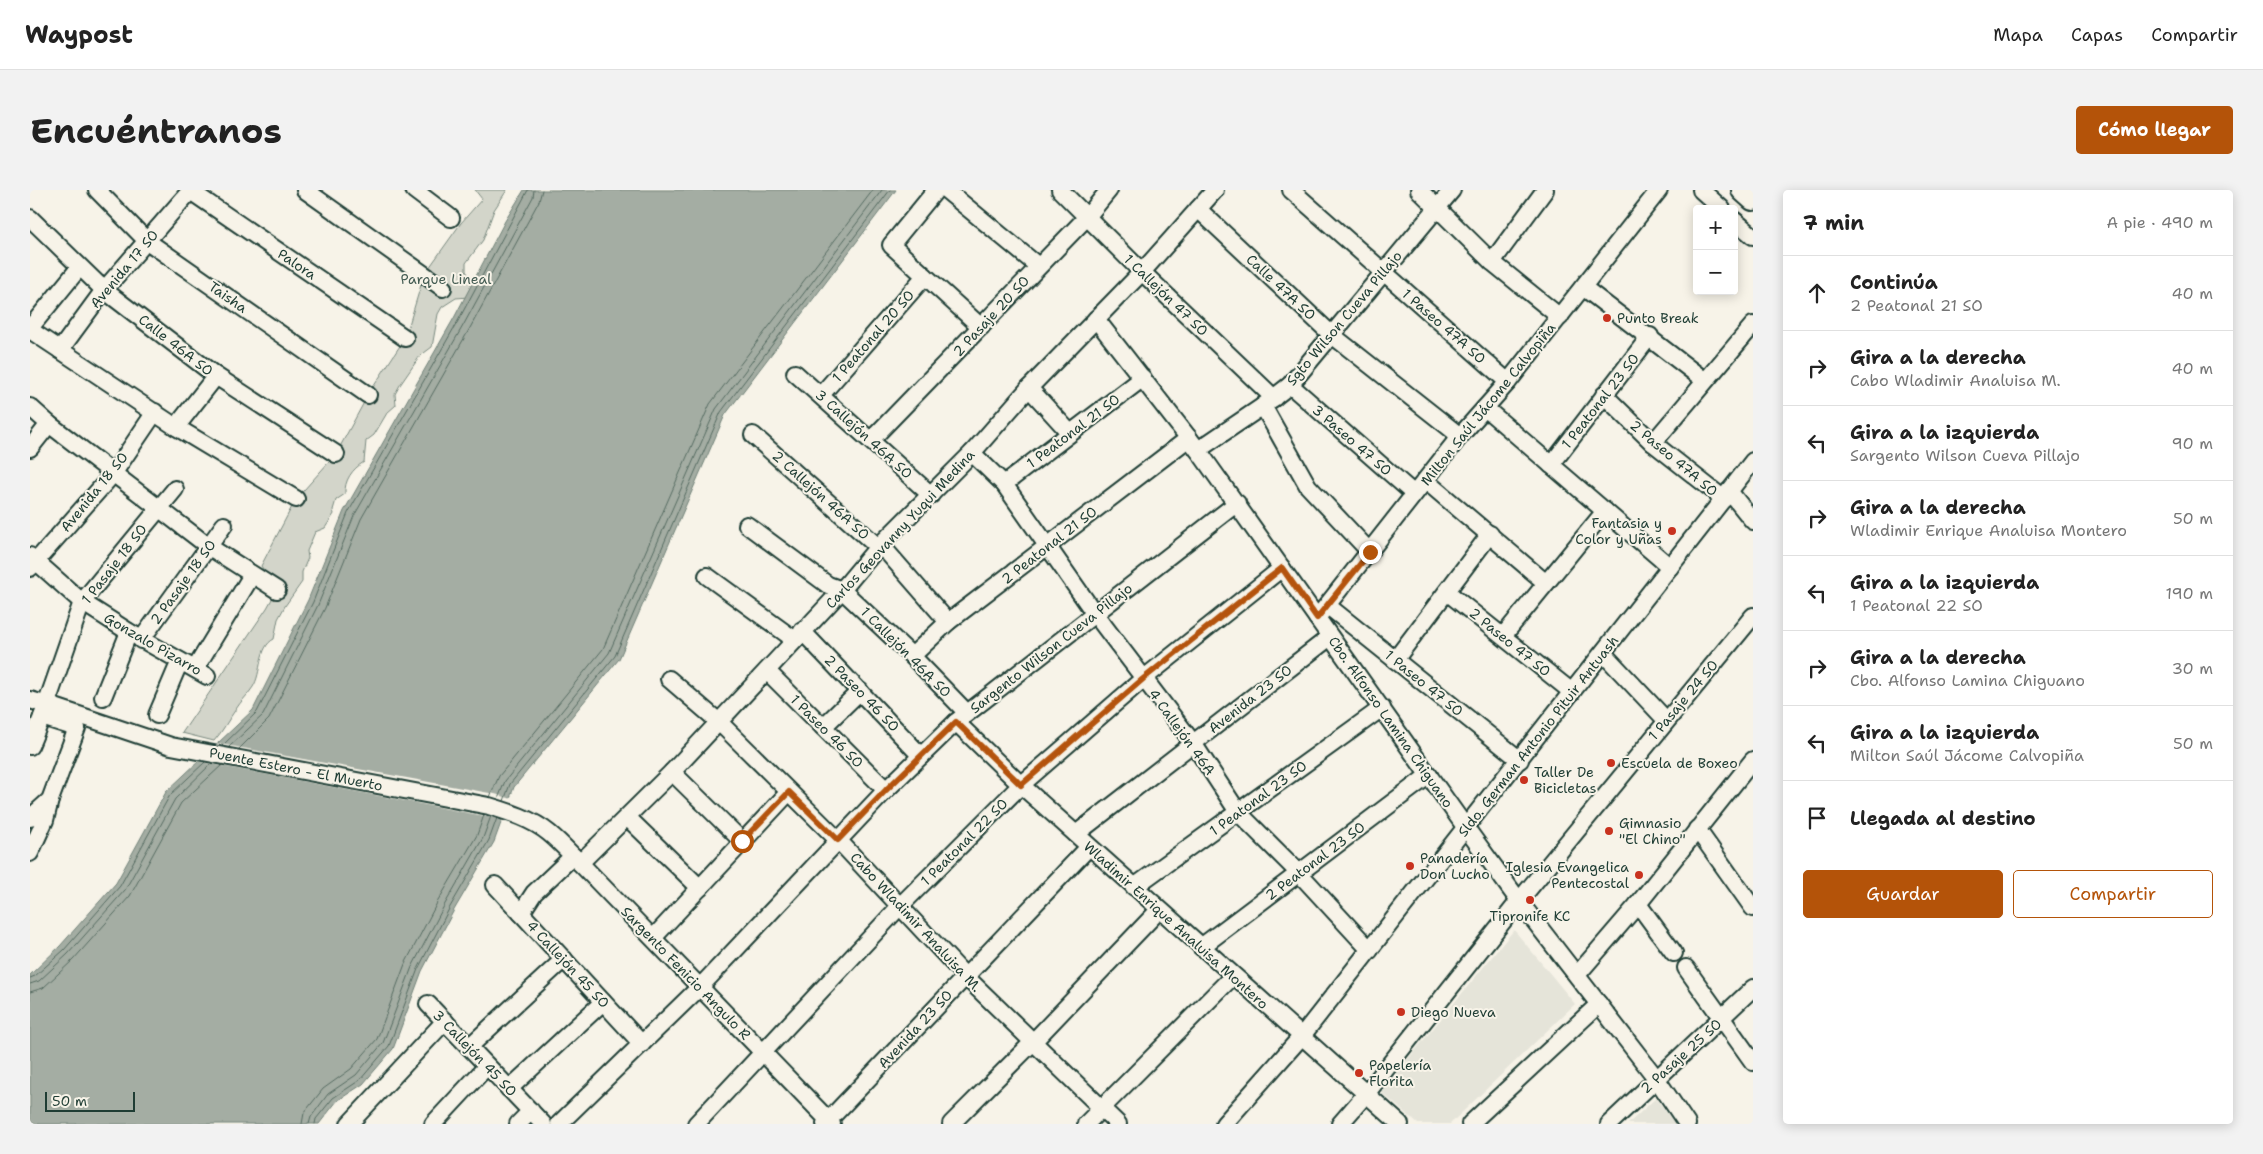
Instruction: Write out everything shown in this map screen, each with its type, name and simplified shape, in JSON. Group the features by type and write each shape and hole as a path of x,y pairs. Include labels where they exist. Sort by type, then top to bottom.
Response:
{"highway":[{"path":"1743,190 1753,200"}],"street":[{"name":"Taisha","path":"97,190 147,241 368,395"},
{"name":"Avenida 17 SO","path":"60,350 104,290 190,190"},
{"name":"Palora","path":"190,190 404,338"},
{"path":"305,190 443,288"},
{"path":"414,190 450,218"},
{"path":"936,190 891,245 981,327"},
{"path":"946,190 1038,266"},
{"name":"1 Callejón 47 SO","path":"1060,190 1268,402"},
{"name":"2 Pasaje 20 SO","path":"872,440 1087,216 1109,190"},
{"name":"Carlos Geovanny Yuqui Medina","path":"521,913 534,893 627,817 672,772 768,671 842,590 878,547 972,453 1029,388 1142,272 1215,190"},
{"name":"1 Paseo 47A SO","path":"1291,190 1508,382"},
{"path":"1418,190 1438,207 1492,262 1560,317"},
{"name":"Sgto Wilson Cueva Pillajo","path":"1194,444 1268,402 1290,385 1452,190"},
{"path":"1492,262 1545,190"},
{"name":"Milton Saúl Jácome Calvopiña","path":"1323,612 1460,436 1508,382 1659,190"},
{"path":"1701,190 1718,205"},
{"name":"Calle 47A SO","path":"1198,209 1332,335 1460,436"},
{"name":"Calle 46A SO","path":"30,218 79,268 104,290 216,376 336,454"},
{"path":"1738,223 1753,236"},
{"path":"79,268 30,329 176,427 296,499"},
{"name":"1 Peatonal 20 SO","path":"821,395 925,276"},
{"path":"1583,287 1650,336 1704,380"},
{"name":"Cbo. Alfonso Lamina Chiguano","path":"1096,319 1194,444 1282,568 1323,612 1330,637 1519,901 1656,1078 1687,1124"},
{"path":"1653,443 1704,380 1753,325"},
{"name":"1 Peatonal 23 SO","path":"1551,465 1650,336"},
{"name":"3 Callejón 46A SO","path":"795,373 872,440 931,495"},
{"path":"176,427 216,376"},
{"name":"1 Peatonal 21 SO","path":"1004,484 1143,378"},
{"name":"3 Paseo 47 SO","path":"1290,385 1414,494"},
{"path":"1029,388 1070,433"},
{"name":"2 Paseo 47A SO","path":"1604,395 1653,443 1726,495 1753,521"},
{"path":"1268,402 1308,486 1370,552"},
{"path":"30,407 113,474 208,546 277,590"},
{"path":"1485,408 1670,567"},
{"name":"Avenida 18 SO","path":"32,562 113,474 154,412"},
{"path":"30,448 49,424"},
{"name":"2 Callejón 46A SO","path":"753,435 878,547 891,556 948,622"},
{"name":"2 Peatonal 21 SO","path":"912,656 948,622 1048,545 1194,444"},
{"name":"4 Callejón 46A","path":"972,453 1004,484 1095,614 1193,743 1238,812 1299,873 1370,950"},
{"name":"Sldo. German Antonio Pituir Antuash","path":"1229,1122 1301,1037 1370,950 1753,461"},
{"path":"1426,481 1546,583"},
{"name":"1 Pasaje 18 SO","path":"30,746 82,602 175,488"},
{"name":"Sargento Wilson Cueva Pillajo","path":"559,1124 700,987 886,790 961,718 1236,503"},
{"path":"1502,636 1605,511"},
{"name":"2 Pasaje 18 SO","path":"102,697 135,636 224,525"},
{"name":"1 Callejón 46A SO","path":"747,525 828,585 842,590 912,656 961,718"},
{"path":"1395,660 1490,534"},
{"name":"Gonzalo Pizarro","path":"32,562 82,602 135,636 201,673 252,574"},
{"name":"1 Peatonal 22 SO","path":"696,1124 901,905 1021,785 1143,679 1282,568"},
{"name":"2 Paseo 46 SO","path":"707,576 799,636 860,691 921,756"},
{"name":"2 Paseo 47 SO","path":"1447,592 1572,692"},
{"name":"1 Paseo 47 SO","path":"1323,612 1395,660 1520,760"},
{"name":"1 Pasaje 24 SO","path":"1340,1124 1666,720 1753,616"},
{"name":"Avenida 23 SO","path":"1076,834 1330,637"},
{"path":"1603,653 1666,720"},
{"path":"156,715 180,661"},
{"name":"1 Paseo 46 SO","path":"768,671 886,790"},
{"name":"Cabo Wladimir Analuisa M.","path":"669,679 719,722 901,905 965,976 1118,1124"},
{"path":"823,727 860,691"},
{"path":"30,853 45,820 50,800 77,728 43,707"},
{"name":"Puente Estero - El Muerto","path":"43,707 171,746 488,806 514,814 537,825"},
{"name":"1 Peatonal 23 SO","path":"1134,887 1382,708"},
{"name":"Wladimir Enrique Analuisa Montero","path":"961,718 1021,785 1400,1124"},
{"path":"1578,975 1638,904 1753,761"},
{"path":"672,772 742,841"},
{"name":"2 Peatonal 23 SO","path":"1201,947 1429,775"},
{"path":"653,938 789,792"},
{"path":"30,818 50,800"},
{"path":"627,817 700,888"},
{"name":"Sargento Fenicio Angulo R","path":"537,825 549,833 653,938 763,1052 828,1123"},
{"path":"1697,829 1753,908"},
{"name":"Avenida 23 SO","path":"828,1123 1089,847"},
{"name":"4 Callejón 45 SO","path":"495,884 642,1044"},
{"path":"1638,904 1674,953"},
{"path":"952,1124 1034,1042 1159,910"},
{"path":"469,1047 564,959"},
{"path":"1686,968 1753,1062"},
{"path":"1086,1124 1233,976"},
{"name":"2 Pasaje 25 SO","path":"1609,1124 1753,988"},
{"path":"509,1089 603,1002"},
{"name":"3 Callejón 45 SO","path":"428,1004 543,1124"},
{"path":"1470,1124 1599,1004"},
{"path":"350,1124 445,1021"},
{"path":"433,1124 487,1066"},
{"path":"518,1124 531,1111"}],"shaded area":[{"path":"1514,930 1575,1004 1450,1124 1418,1124 1381,1092"},
{"path":"1656,1098 1675,1124 1628,1124"}],"green space":[{"name":"Parque Lineal","path":"475,190 507,190 494,210 483,240 466,263 466,271 475,284 469,297 456,298 442,307 438,314 432,347 420,356 400,385 395,394 396,405 387,413 374,435 366,441 364,462 350,476 346,484 345,494 336,500 333,510 334,514 325,528 315,532 307,551 308,558 302,572 302,582 278,619 274,639 265,648 253,687 214,741 182,733 267,608 277,590 261,566 296,499 336,454 368,395 405,338 424,275 461,223 482,199"}],"water":[{"path":"524,190 896,190 725,415 619,659 514,787 494,842 454,910 422,971 393,1049 363,1084 337,1101 319,1124 30,1124 30,975 60,946 116,883 166,792 253,710 308,600 344,511 454,318 505,221"}],"pier":[{"path":"215,743 495,794 512,799 505,820 195,761"}],"place":[{"name":"Punto Break","path":"1607,318"},
{"name":"Fantasia y Color y Uñas","path":"1672,531"},
{"name":"Escuela de Boxeo","path":"1611,763"},
{"name":"Taller De Bicicletas","path":"1524,780"},
{"name":"Gimnasio \"El Chino\"","path":"1609,831"},
{"name":"Panadería Don Lucho","path":"1410,866"},
{"name":"Iglesia Evangelica Pentecostal","path":"1639,875"},
{"name":"Tipronife KC","path":"1530,900"},
{"name":"Diego Nueva","path":"1401,1012"},
{"name":"Papelería Florita","path":"1359,1073"}],"route":[{"path":"742,841 789,792 838,840 956,722 1021,785 1143,679 1282,568 1317,618 1370,552"}]}
